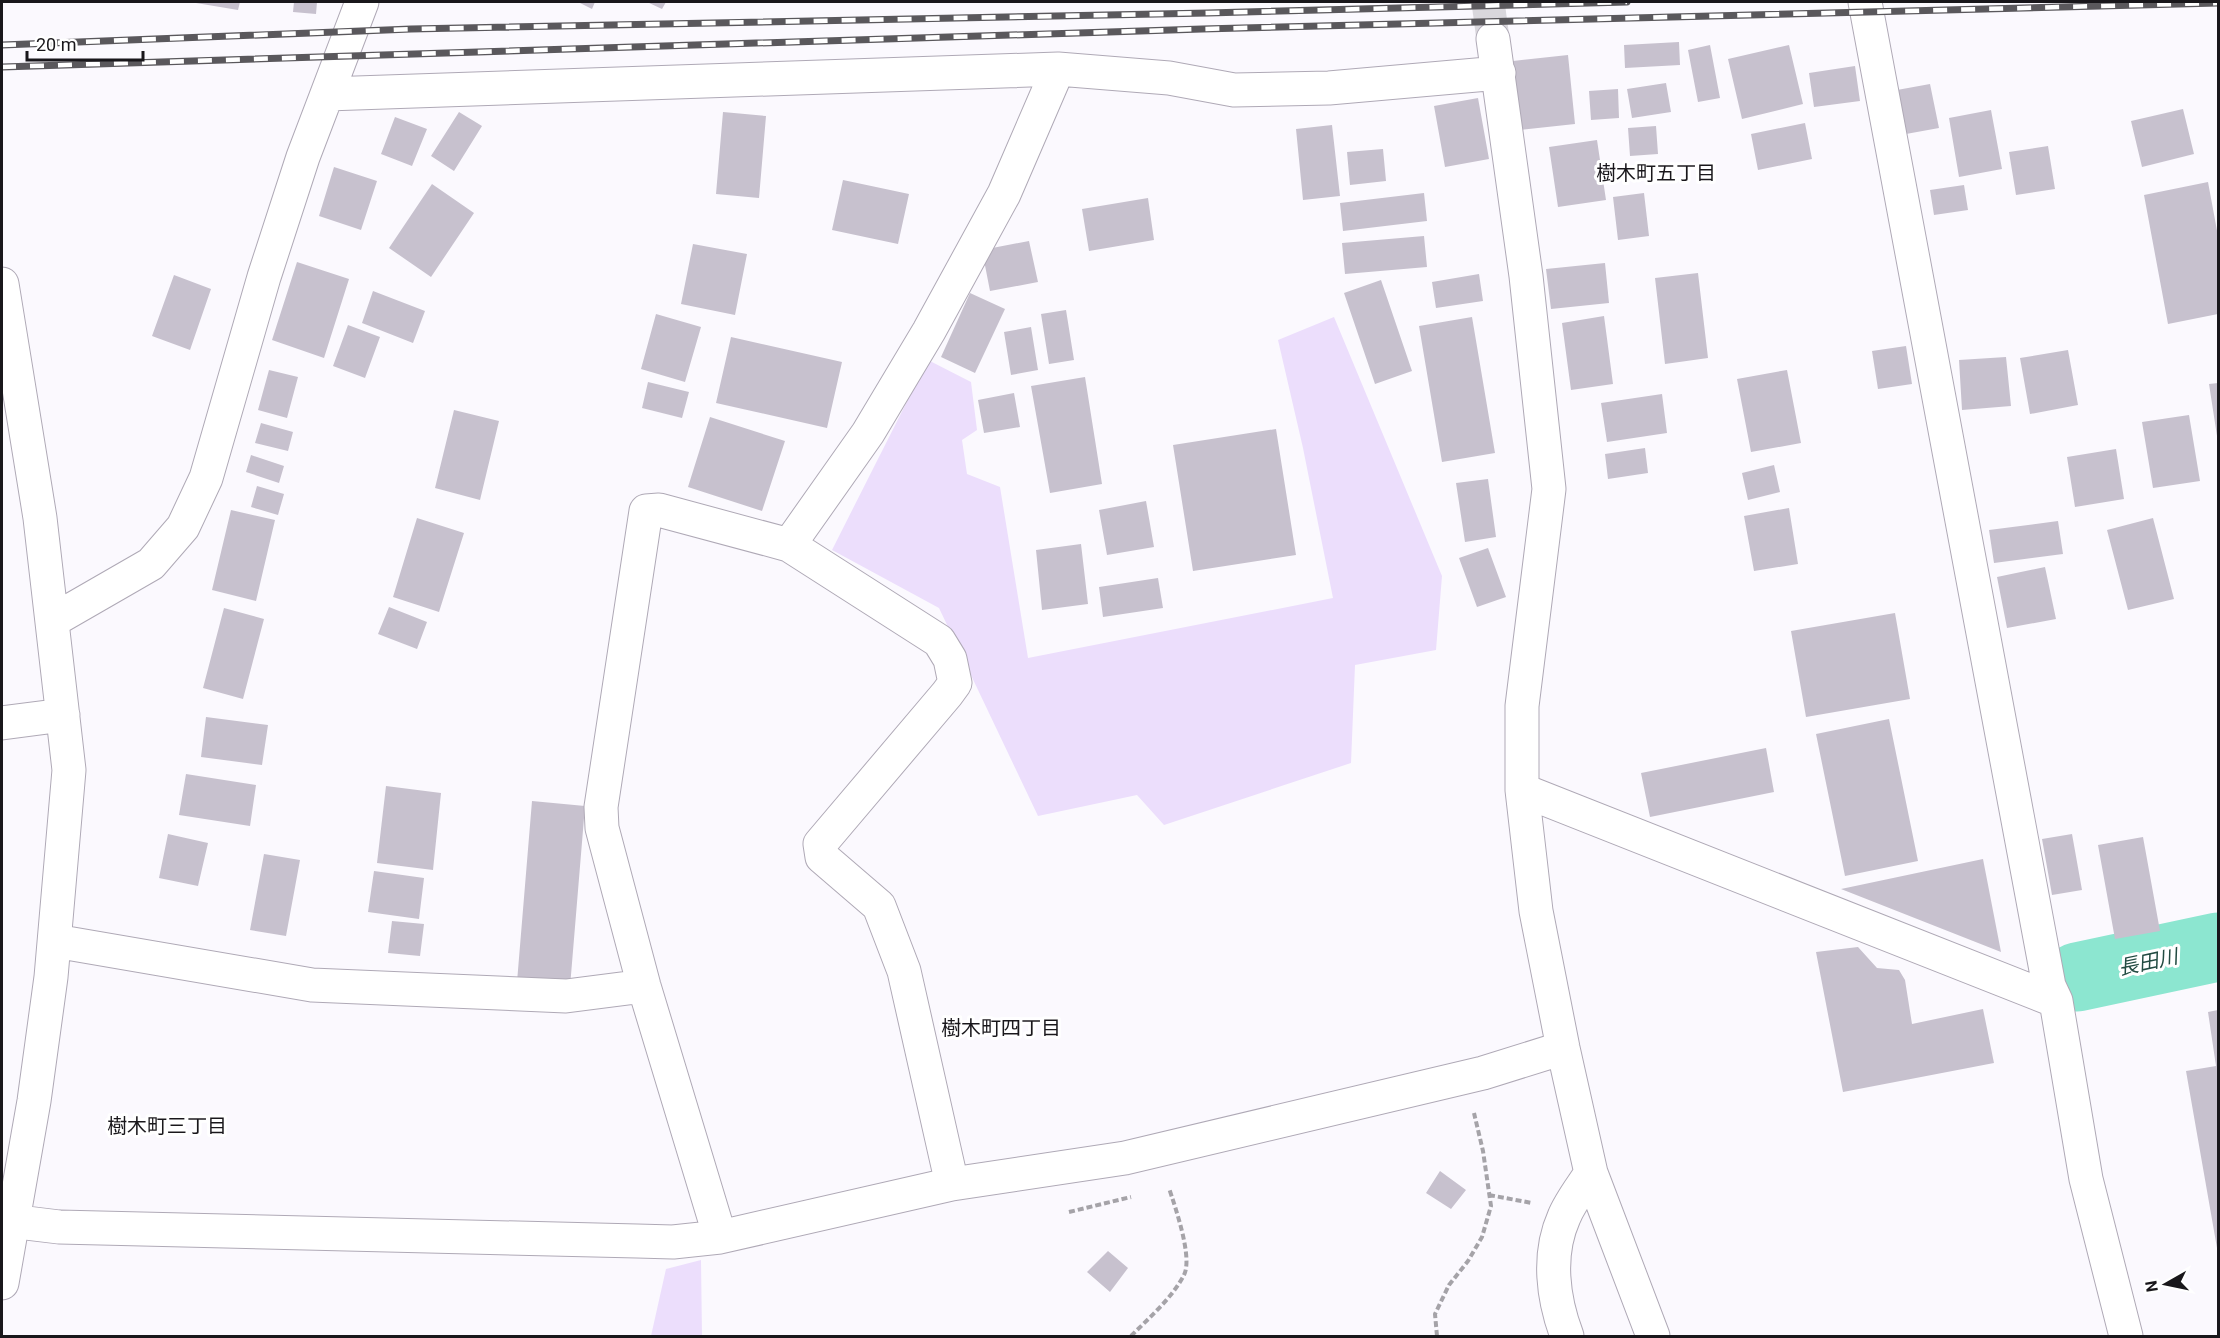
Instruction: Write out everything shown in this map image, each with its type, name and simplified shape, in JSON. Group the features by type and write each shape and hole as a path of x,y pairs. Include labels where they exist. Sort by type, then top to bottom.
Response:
{"street":[{"path":"52,621 151,564 183,527 206,478 264,277 303,157 362,2"},
{"path":"1865,2 2049,986 2056,1001 2085,1179 2126,1336"},
{"path":"1494,39 1529,299 1549,489 1522,706 1522,790 1536,911 1591,1173 1653,1336"},
{"path":"327,94 1058,69 1168,78 1234,90 1329,88 1499,73"},
{"path":"789,545 868,434 930,331 1004,194 1058,69"},
{"path":"2,284 40,518 69,770 54,941 34,1101 7,1220 2,1283"},
{"path":"720,1237 644,986 602,828 601,807 646,512 659,510 789,545 939,641 950,658 955,683 951,689 820,844 822,857 879,906 892,938 904,971 952,1184"},
{"path":"2,723 63,716"},
{"path":"1522,790 2056,1001"},
{"path":"54,941 312,985 566,996 644,986"},
{"path":"7,1220 59,1227 673,1242 720,1237 952,1184 1125,1158 1483,1073 1563,1048"},
{"path":"1567,1336 1561,1320 1552,1264 1563,1217 1591,1173"}],"path":[{"path":"1437,1336 1435,1314 1449,1286 1482,1237 1491,1206 1483,1151 1473,1107"},
{"path":"1131,1336 1166,1299 1185,1273 1184,1237 1169,1188 1158,1191"},
{"path":"1489,1195 1533,1203"},
{"path":"1069,1212 1136,1196"}],"shaded area":[{"path":"1334,317 1442,576 1436,650 1355,665 1351,763 1164,825 1137,795 1038,816 939,608 832,550 928,360 971,382 977,430 962,440 967,474 1000,487 1028,658 1333,598 1303,448 1278,340"},
{"path":"701,1260 702,1336 651,1336 666,1269"}],"building":[{"path":"190,2 240,2 238,10"},
{"path":"294,2 317,2 316,14 293,12"},
{"path":"578,2 595,2 592,9"},
{"path":"647,2 666,2 662,9"},
{"path":"1679,42 1680,65 1625,68 1624,45"},
{"path":"1710,45 1720,98 1698,102 1688,50"},
{"path":"1789,45 1803,104 1742,119 1728,59"},
{"path":"1568,55 1575,124 1520,130 1513,61"},
{"path":"1855,66 1860,101 1814,107 1809,73"},
{"path":"1666,83 1671,112 1632,118 1627,89"},
{"path":"1930,84 1939,128 1906,134 1897,90"},
{"path":"1618,89 1619,118 1591,120 1589,91"},
{"path":"1478,98 1489,159 1445,167 1434,106"},
{"path":"2183,109 2194,154 2142,167 2131,121"},
{"path":"1991,110 2002,169 1959,177 1949,118"},
{"path":"459,112 482,126 454,171 431,156"},
{"path":"723,112 766,116 759,198 716,194"},
{"path":"395,117 427,129 412,166 381,154"},
{"path":"1805,123 1812,159 1758,170 1751,134"},
{"path":"1332,125 1340,196 1303,200 1296,129"},
{"path":"1656,126 1658,154 1630,156 1628,128"},
{"path":"1597,140 1606,200 1558,207 1549,147"},
{"path":"2048,146 2055,189 2016,195 2009,152"},
{"path":"1383,149 1386,181 1350,185 1347,152"},
{"path":"334,167 377,181 361,230 319,216"},
{"path":"843,180 909,194 898,244 832,230"},
{"path":"2208,182 2218,236 2218,314 2168,324 2144,195"},
{"path":"432,184 474,213 431,277 389,248"},
{"path":"1964,185 1968,210 1934,215 1930,190"},
{"path":"1424,193 1427,221 1343,231 1340,203"},
{"path":"1644,193 1649,236 1618,240 1613,197"},
{"path":"1148,198 1154,240 1089,251 1082,209"},
{"path":"1424,236 1427,267 1345,274 1342,243"},
{"path":"1029,241 1038,282 990,291 982,250"},
{"path":"693,244 747,254 735,315 681,304"},
{"path":"297,262 349,279 324,358 272,340"},
{"path":"1605,263 1609,303 1551,309 1546,269"},
{"path":"1698,273 1708,358 1665,364 1655,278"},
{"path":"1479,274 1483,301 1436,308 1432,282"},
{"path":"174,275 211,289 190,350 152,336"},
{"path":"1381,280 1412,371 1375,384 1344,293"},
{"path":"373,291 425,311 413,343 362,323"},
{"path":"970,293 1005,309 975,373 941,357"},
{"path":"1066,310 1074,360 1049,364 1041,314"},
{"path":"656,314 701,327 685,382 641,369"},
{"path":"1604,316 1613,384 1571,390 1562,323"},
{"path":"1472,317 1495,453 1442,462 1419,326"},
{"path":"348,325 380,337 365,378 333,366"},
{"path":"1031,327 1038,370 1011,375 1004,332"},
{"path":"731,337 842,362 827,428 716,403"},
{"path":"1906,346 1912,384 1878,389 1872,351"},
{"path":"2068,350 2078,405 2030,414 2020,358"},
{"path":"2006,357 2011,406 1962,410 1959,360"},
{"path":"269,370 298,377 287,418 258,410"},
{"path":"1787,370 1801,443 1751,452 1737,379"},
{"path":"1085,377 1102,484 1050,493 1031,386"},
{"path":"648,382 689,392 682,418 642,408"},
{"path":"2218,383 2218,435 2217,436 2209,384"},
{"path":"1014,393 1020,427 984,433 978,400"},
{"path":"1662,394 1667,433 1607,442 1601,403"},
{"path":"454,410 499,421 480,500 435,488"},
{"path":"2189,415 2200,481 2153,488 2142,422"},
{"path":"710,417 785,441 762,511 688,487"},
{"path":"261,423 293,432 288,451 255,443"},
{"path":"1276,429 1296,555 1193,571 1173,445"},
{"path":"1645,448 1648,473 1608,479 1605,454"},
{"path":"2116,449 2124,499 2075,507 2067,457"},
{"path":"251,455 284,466 279,483 246,472"},
{"path":"1774,465 1780,492 1748,500 1742,473"},
{"path":"1488,479 1496,537 1465,542 1456,483"},
{"path":"257,486 284,494 278,515 251,507"},
{"path":"1146,501 1154,547 1107,555 1099,510"},
{"path":"1789,508 1798,564 1754,571 1744,516"},
{"path":"231,510 275,520 256,601 212,590"},
{"path":"417,518 464,533 439,612 393,597"},
{"path":"2153,518 2174,599 2128,610 2107,530"},
{"path":"2058,521 2063,554 1994,563 1989,530"},
{"path":"1081,544 1088,604 1042,610 1036,550"},
{"path":"1488,548 1506,597 1477,607 1459,558"},
{"path":"2045,567 2056,619 2007,628 1997,577"},
{"path":"1158,578 1163,608 1103,617 1099,587"},
{"path":"389,607 427,622 417,649 378,634"},
{"path":"224,608 264,619 243,699 203,688"},
{"path":"1895,613 1910,699 1806,717 1791,631"},
{"path":"206,717 268,725 262,765 201,757"},
{"path":"1889,719 1918,861 1845,876 1816,734"},
{"path":"1766,748 1774,792 1650,817 1641,773"},
{"path":"186,774 256,785 250,826 179,815"},
{"path":"386,786 441,793 433,870 377,863"},
{"path":"532,801 585,806 570,987 517,982"},
{"path":"168,834 208,843 198,886 159,878"},
{"path":"2072,834 2082,890 2052,895 2042,839"},
{"path":"2143,837 2160,931 2115,939 2098,845"},
{"path":"264,854 300,860 286,936 250,930"},
{"path":"1983,859 2001,952 1841,889"},
{"path":"374,871 424,878 419,919 368,912"},
{"path":"392,921 424,924 420,956 388,953"},
{"path":"1858,947 1877,968 1899,970 1905,980 1912,1024 1983,1009 1994,1063 1843,1092 1816,952"},
{"path":"2218,1010 2217,1248 2186,1071 2216,1066 2208,1012"},
{"path":"1440,1171 1466,1190 1451,1209 1426,1193"},
{"path":"1108,1251 1128,1268 1110,1292 1087,1272"}],"waterway":[{"name":"長田川","path":"2077,977 2218,947"}],"tunnel":[{"path":"1488,2 1493,39"}],"railway":[{"path":"2,45 411,29 1627,2"},
{"path":"2,67 1202,29 2218,3"}],"district":[{"name":"樹木町五丁目","path":"1656,173"},
{"name":"樹木町四丁目","path":"1001,1028"},
{"name":"樹木町三丁目","path":"167,1126"}]}
